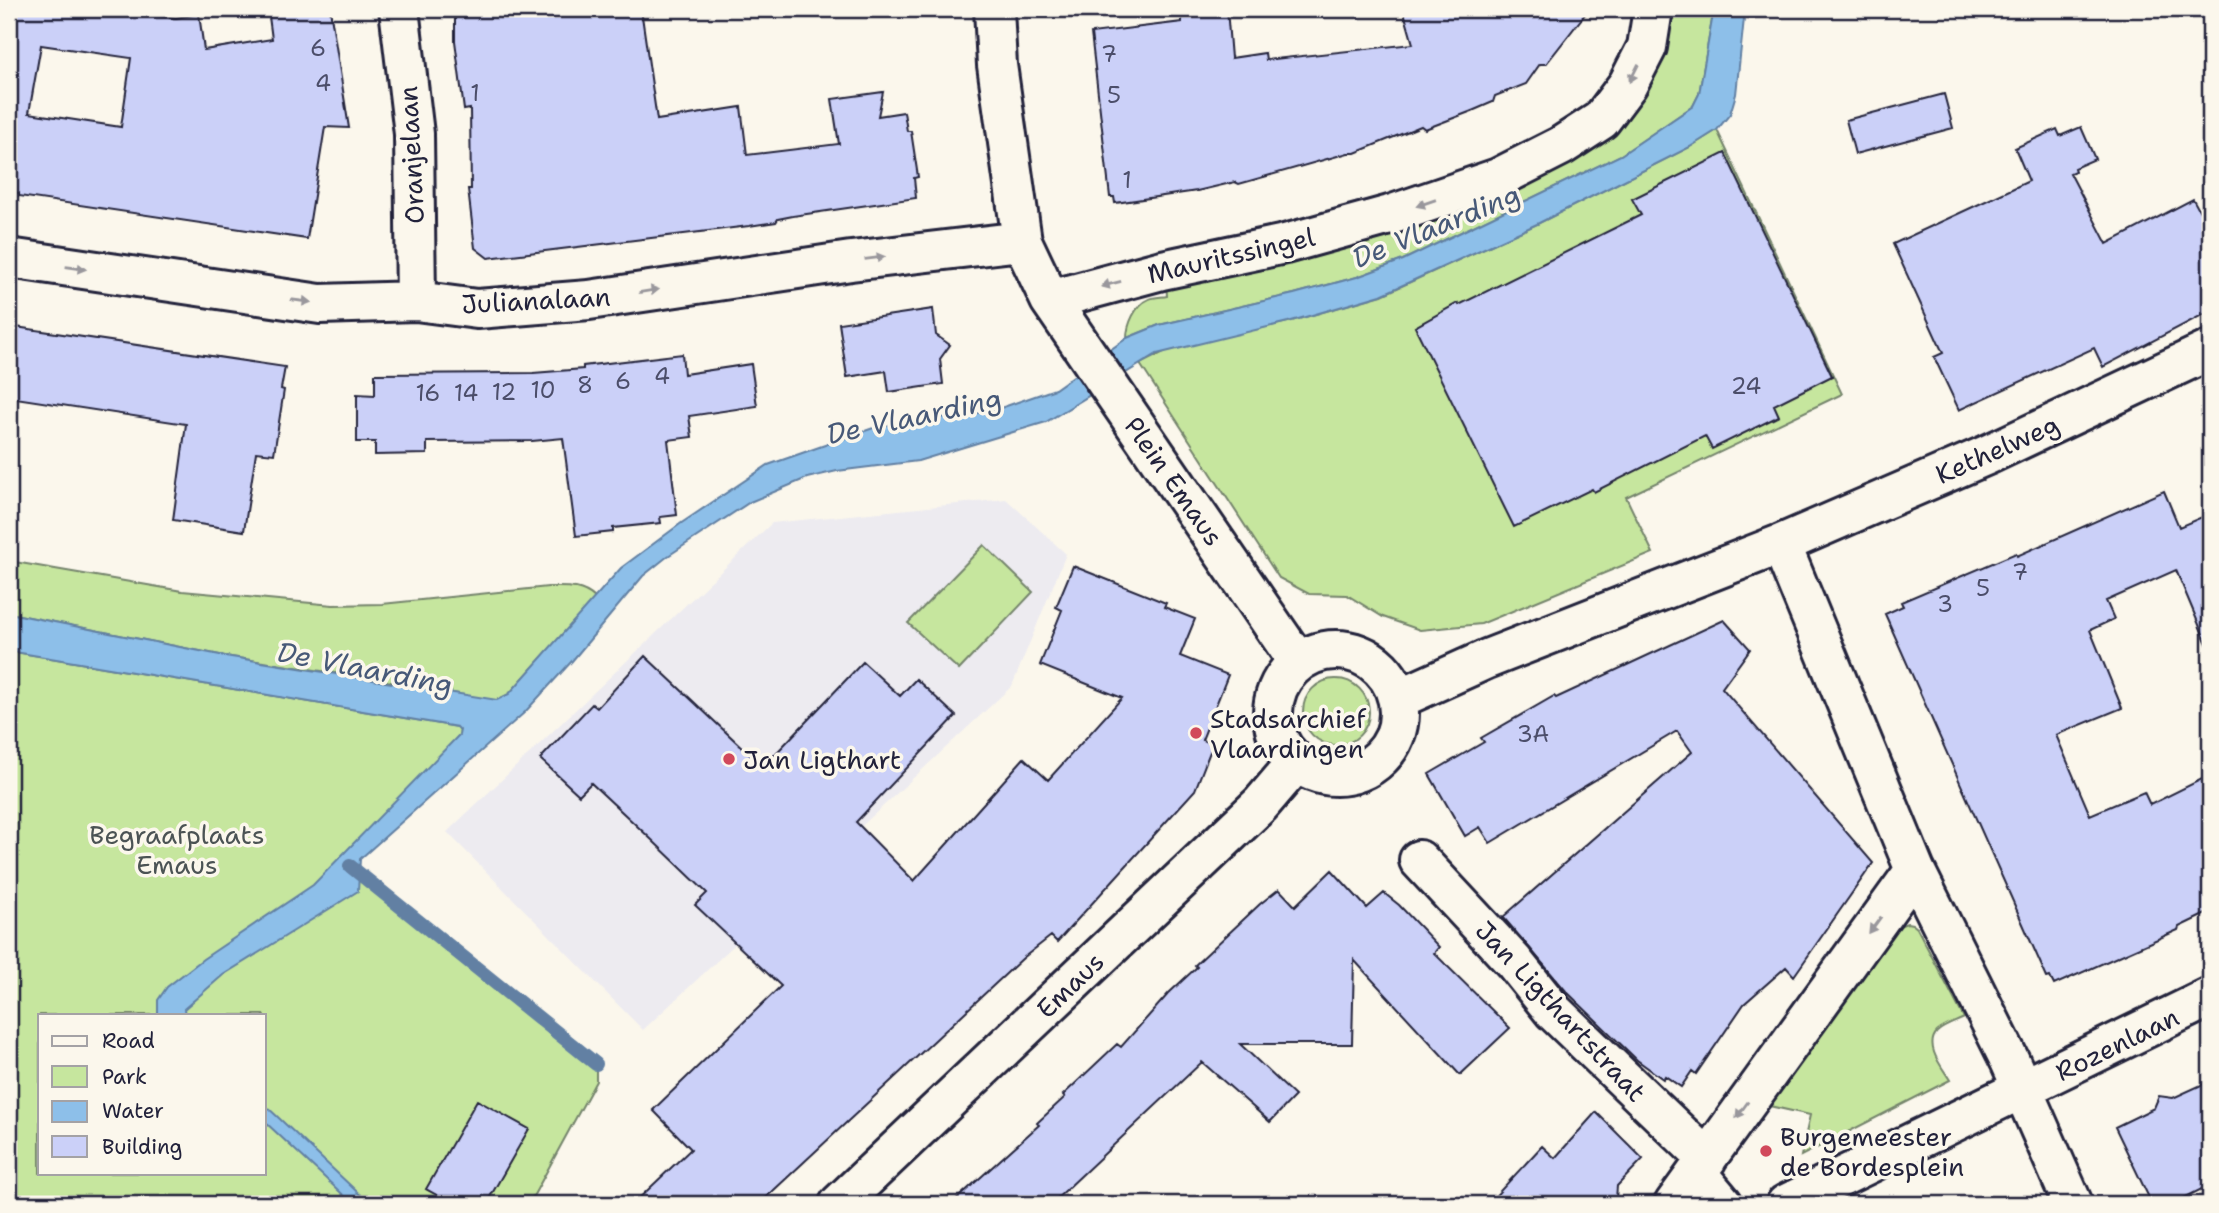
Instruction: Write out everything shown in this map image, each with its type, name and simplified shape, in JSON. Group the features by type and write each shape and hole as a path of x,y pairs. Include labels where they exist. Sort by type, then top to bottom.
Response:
{"street":[{"name":"Oranjelaan","path":"399,9 414,134 416,301"},
{"name":"Plein Emaus","path":"993,9 997,65 1022,241 1050,300 1298,662"},
{"name":"Mauritssingel","path":"1050,300 1162,271 1285,244 1390,215 1498,178 1561,146 1601,120 1628,84 1647,47 1653,9"},
{"name":"Julianalaan","path":"9,258 320,304 416,301 477,309 589,300 851,261 1022,241"},
{"name":"Kethelweg","path":"1781,544 1987,455 2210,350"},
{"path":"1398,699 1487,659 1781,544 1915,870 2023,1090 2073,1204"},
{"path":"1327,650 1343,650 1372,661 1392,685 1398,699 1398,720 1393,740 1381,757 1364,769 1347,775 1329,776 1312,772 1296,763 1283,749 1275,730 1272,711 1276,692 1285,676 1298,662 1327,650"},
{"name":"Emaus","path":"839,1204 1261,804 1296,763"},
{"name":"Jan Ligthartstraat","path":"1419,860 1514,962 1554,1012 1702,1166"},
{"path":"1674,1204 1915,870"},
{"name":"Rozenlaan","path":"2023,1090 2210,997"},
{"path":"1786,1204 2023,1090"},
{"path":"1702,1166 1723,1204"}],"shaded area":[{"name":"Jan Ligthart","path":"1006,499 1066,554 1012,686 643,1030 447,832 772,523"}],"green space":[{"path":"1664,9 1712,9 1699,94 1693,106 1621,155 1403,260 1357,277 1159,325 1127,338 1130,322 1140,306 1149,299 1167,296 1166,282 1584,147"},
{"path":"1717,130 1842,394 1626,497 1653,553 1481,624 1420,630 1383,617 1347,595 1309,594 1279,578 1140,364 1170,349 1288,322 1382,295 1537,224 1690,147"},
{"path":"984,545 1033,592 959,670 908,623"},
{"path":"9,561 182,591 333,605 382,604 548,587 579,589 595,598 509,694 497,700 488,700 418,686 225,656 9,613"},
{"name":"Begraafplaats Emaus","path":"9,651 458,727 459,735 350,866 596,1064 596,1081 529,1204 9,1204"},
{"path":"1329,679 1343,679 1355,684 1364,693 1369,712 1367,725 1360,736 1343,745 1329,745 1317,740 1308,731 1303,719 1303,705 1308,693 1317,684"},
{"path":"1907,923 1917,928 1964,1018 1943,1028 1933,1038 1933,1050 1950,1080 1801,1156 1810,1115 1765,1105 1899,926"}],"water":[{"path":"1712,9 1745,9 1736,94 1730,114 1717,130 1690,147 1537,224 1381,295 1288,322 1157,354 1046,422 918,461 837,471 807,478 750,502 668,556 643,576 525,712 360,859 358,891 223,975 184,1009 185,1014 158,1014 158,1000 167,987 203,959 313,885 459,735 460,730 457,727 9,651 9,613 225,656 497,700 509,694 621,568 680,524 768,465 879,426 992,411 1055,389 1127,338 1159,325 1357,277 1403,260 1621,155 1693,106 1699,94"},
{"path":"266,1106 370,1204 353,1204 266,1123"}],"building":[{"path":"9,9 96,9 176,18 199,14 204,50 272,39 268,9 330,9 349,128 325,127 307,239 19,196 19,193 9,191","holes":["41,45 131,58 121,127 29,113"]},
{"path":"455,9 641,9 657,120 741,107 747,155 839,144 832,99 883,92 878,116 904,112 907,131 911,131 918,177 914,178 916,198 793,216 749,226 488,258 475,248 468,189 471,189 470,109 464,110 455,41"},
{"path":"1181,9 1227,9 1231,58 1265,53 1266,60 1413,44 1403,9 1589,9 1546,64 1540,64 1526,84 1495,96 1493,102 1472,111 1425,129 1421,126 1355,153 1239,184 1235,182 1197,191 1115,203 1114,197 1110,197 1091,33 1182,22"},
{"path":"1944,94 1953,128 1855,154 1846,120"},
{"path":"2081,127 2095,159 2074,168 2075,171 2070,173 2107,244 2193,199 2210,230 2210,311 2103,367 2094,348 1959,410 1934,357 1943,353 1893,244 2029,181 2015,148 2057,129 2060,136"},
{"path":"1725,153 1832,376 1774,405 1779,416 1712,449 1705,436 1594,492 1592,489 1514,527 1415,327 1458,303 1459,305 1641,215 1632,199"},
{"path":"933,309 936,335 950,345 940,359 943,384 889,392 886,371 847,377 839,323"},
{"path":"9,326 285,367 274,454 256,452 244,531 173,520 186,424 9,397"},
{"path":"682,354 684,374 751,364 757,406 689,416 692,437 668,440 677,515 660,517 661,523 613,528 613,532 576,536 563,438 427,442 427,454 375,455 375,442 357,442 357,394 375,395 375,374 533,373 583,369 583,366"},
{"path":"2164,491 2179,527 2202,517 2210,539 2210,651 2176,570 2106,601 2114,619 2090,630 2122,708 2056,735 2090,815 2144,792 2150,805 2210,775 2210,912 2179,927 2178,930 2054,985 2050,977 2047,978 1885,614 1903,606 1901,602 2016,553 2017,556"},
{"path":"1073,566 1166,603 1164,607 1195,619 1180,656 1228,675 1202,740 1213,744 1195,790 1057,942 1051,936 1023,958 759,1204 633,1204 691,1149 653,1110 781,986 695,905 707,893 652,840 591,783 579,795 540,759 592,704 597,708 645,656 763,767 863,662 900,696 916,679 956,716 856,822 914,881 1024,758 1048,780 1122,698 1040,665 1062,610 1056,607"},
{"path":"1724,620 1750,649 1722,688 1873,863 1794,976 1786,967 1744,1004 1696,1074 1692,1071 1681,1087 1665,1076 1663,1079 1637,1060 1566,991 1503,917 1692,752 1677,731 1490,843 1480,827 1465,836 1429,774 1484,742 1481,738 1554,696 1556,698"},
{"path":"1332,870 1367,908 1384,893 1399,905 1439,947 1434,953 1510,1028 1460,1075 1354,960 1352,1044 1240,1044 1295,1096 1270,1122 1202,1062 1051,1204 951,1204 1039,1125 1037,1123 1065,1097 1063,1095 1117,1044 1121,1047 1169,993 1197,967 1195,965 1260,904 1279,889 1295,906"},
{"path":"2210,1081 2210,1185 2172,1204 2152,1204 2115,1127 2154,1108 2159,1096 2173,1098"},
{"path":"477,1100 529,1129 486,1204 453,1204 426,1189"},
{"path":"1596,1112 1643,1159 1617,1186 1616,1199 1599,1204 1488,1204 1542,1146 1555,1158"}],"waterway":[{"path":"350,866 596,1064"}],"place":[{"name":"Stadsarchief Vlaardingen","path":"1196,733"},
{"name":"Jan Ligthart","path":"729,759"},
{"name":"Burgemeester de Bordesplein","path":"1766,1151"}],"water label":[{"name":"De Vlaarding","path":"1436,226"},
{"name":"De Vlaarding","path":"914,416"},
{"name":"De Vlaarding","path":"365,668"}]}
